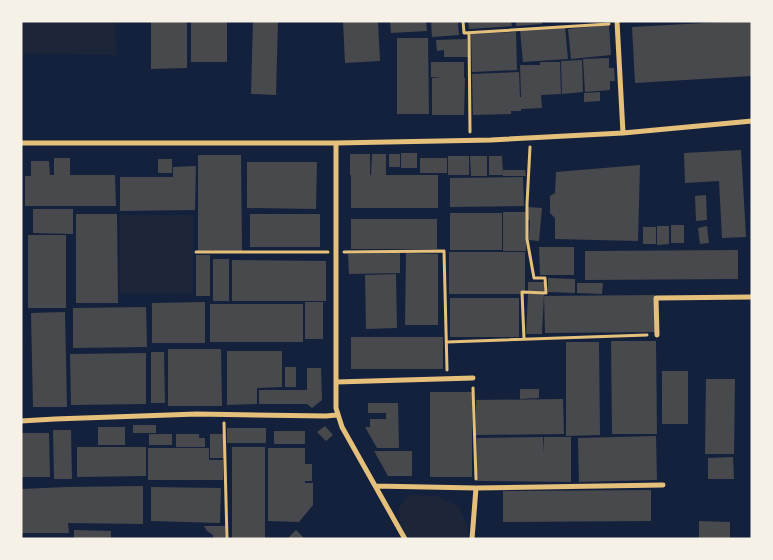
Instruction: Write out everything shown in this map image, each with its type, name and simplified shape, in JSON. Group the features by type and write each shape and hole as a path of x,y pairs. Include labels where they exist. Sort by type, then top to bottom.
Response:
{"street":[{"path":"617,22 623,133"},
{"path":"21,143 336,143 470,140 623,133 752,121"},
{"path":"336,143 337,415 404,539"},
{"path":"658,335 656,298 752,297"},
{"path":"336,382 473,378"},
{"path":"21,421 197,414 337,415"},
{"path":"375,486 476,488 663,485"},
{"path":"472,539 476,488"}],"path":[{"path":"463,21 464,33 617,22"},
{"path":"469,33 470,140"},
{"path":"524,339 522,292 546,293 546,278 534,278 527,239 531,138"},
{"path":"196,252 444,251 447,378"},
{"path":"447,342 658,335"},
{"path":"473,378 476,488"},
{"path":"224,415 227,539"}],"shaded area":[{"path":"21,21 115,21 116,55 21,53"},
{"path":"120,215 193,215 193,293 120,293"},
{"path":"409,495 438,496 459,507 468,527 467,539 408,539 400,526 398,509"}],"building":[{"path":"151,21 187,21 187,68 151,69"},
{"path":"191,21 227,21 227,62 191,62"},
{"path":"253,21 278,21 276,95 251,94"},
{"path":"343,21 378,21 380,61 345,63"},
{"path":"390,21 426,21 427,31 391,33"},
{"path":"431,21 458,21 459,35 432,37"},
{"path":"468,21 511,21 512,26 469,29"},
{"path":"516,21 542,21 542,24 516,26"},
{"path":"752,21 752,76 635,83 632,27"},
{"path":"609,25 611,55 571,59 568,29"},
{"path":"565,27 568,59 523,62 520,30"},
{"path":"516,32 517,70 472,72 471,34"},
{"path":"397,38 428,38 429,114 397,114"},
{"path":"467,39 468,57 444,57 444,50 437,51 436,40"},
{"path":"609,58 609,68 614,68 615,81 610,81 610,90 585,92 583,59"},
{"path":"582,60 583,92 562,94 561,61"},
{"path":"431,62 464,62 464,115 432,115 432,78 442,77 431,77"},
{"path":"540,62 560,62 561,94 541,95 542,108 521,109 521,111 511,111 511,114 473,115 472,74 519,72 521,97 520,65 540,65"},
{"path":"600,92 600,101 584,102 584,93"},
{"path":"741,150 746,237 722,238 719,181 685,183 684,153"},
{"path":"401,153 417,153 417,168 401,168"},
{"path":"350,154 370,154 370,175 350,175"},
{"path":"372,154 386,154 386,175 371,175"},
{"path":"389,154 400,154 400,167 389,167"},
{"path":"198,155 241,155 242,251 198,251"},
{"path":"448,156 469,156 469,175 448,175"},
{"path":"470,156 487,156 487,176 471,176"},
{"path":"489,156 502,156 503,175 489,175"},
{"path":"54,158 70,158 70,175 115,175 116,206 25,206 25,176 31,176 31,161 49,161 50,175 54,175"},
{"path":"420,158 447,158 447,173 420,173"},
{"path":"158,159 172,159 172,173 158,173"},
{"path":"247,162 317,162 316,209 247,208"},
{"path":"640,165 638,241 555,239 555,218 550,213 550,196 555,193 556,172"},
{"path":"196,166 195,210 120,211 120,177 173,177 173,167"},
{"path":"503,170 525,170 526,176 503,176"},
{"path":"351,175 438,175 438,208 351,208"},
{"path":"523,177 524,206 450,207 450,178"},
{"path":"706,195 707,220 696,221 695,196"},
{"path":"528,207 542,208 539,241 529,240 530,220 528,220"},
{"path":"33,209 73,209 73,234 33,233"},
{"path":"503,212 526,212 526,251 503,251"},
{"path":"450,213 502,213 502,250 450,250"},
{"path":"76,214 117,214 118,303 76,303"},
{"path":"250,214 320,214 320,247 250,247"},
{"path":"351,219 437,219 437,249 351,249"},
{"path":"671,225 684,225 684,243 671,243"},
{"path":"657,226 669,226 669,244 657,245"},
{"path":"707,226 709,243 700,244 698,228"},
{"path":"643,227 656,227 656,244 643,244"},
{"path":"28,235 66,235 66,308 28,308"},
{"path":"539,247 574,247 574,275 540,275"},
{"path":"738,250 738,279 585,280 585,251"},
{"path":"449,252 525,252 525,294 449,294"},
{"path":"400,253 400,273 349,274 348,254"},
{"path":"406,253 438,254 438,325 405,325"},
{"path":"196,255 210,255 210,296 196,296"},
{"path":"213,259 229,259 229,301 213,301"},
{"path":"232,260 326,261 326,301 232,301"},
{"path":"396,274 397,328 366,329 365,275"},
{"path":"548,278 575,279 575,293 548,292"},
{"path":"528,282 544,282 544,292 528,291"},
{"path":"577,283 603,283 602,294 577,293"},
{"path":"528,294 544,294 542,334 526,334"},
{"path":"655,295 656,332 545,333 544,296"},
{"path":"450,298 519,298 519,337 450,337"},
{"path":"205,302 205,343 152,343 152,303"},
{"path":"305,302 323,302 323,339 305,339"},
{"path":"210,304 303,304 303,342 210,342"},
{"path":"146,307 147,347 73,348 73,308"},
{"path":"65,312 67,407 33,407 31,313"},
{"path":"351,337 443,337 443,369 351,369"},
{"path":"611,341 656,341 657,434 612,434"},
{"path":"566,342 599,342 600,435 566,436"},
{"path":"168,349 221,349 222,406 168,406"},
{"path":"227,351 282,351 282,387 257,388 257,404 227,405"},
{"path":"151,352 164,352 165,403 151,403"},
{"path":"146,353 146,404 71,405 70,354"},
{"path":"285,367 296,367 296,387 285,387"},
{"path":"307,368 321,368 322,400 312,408 307,404 259,404 259,390 307,390"},
{"path":"662,371 688,371 688,424 662,424"},
{"path":"706,379 735,379 734,454 705,454"},
{"path":"520,389 539,389 539,398 520,399"},
{"path":"430,392 472,392 472,477 430,477"},
{"path":"563,399 564,434 476,435 476,400"},
{"path":"368,403 398,403 399,448 377,448 365,427 370,427 370,419 386,419 386,413 368,413"},
{"path":"133,425 156,425 156,433 133,433"},
{"path":"325,426 333,435 326,441 317,432"},
{"path":"98,427 125,427 125,445 98,445"},
{"path":"227,428 266,428 266,443 227,443"},
{"path":"53,430 71,430 72,479 54,479"},
{"path":"274,431 305,431 305,444 274,444"},
{"path":"21,433 49,433 50,477 21,477"},
{"path":"149,434 172,434 172,445 149,445"},
{"path":"176,434 199,434 199,438 205,438 205,447 176,447"},
{"path":"210,434 224,434 224,458 210,458"},
{"path":"656,436 657,480 579,482 578,438"},
{"path":"543,437 544,453 544,437 571,437 571,482 477,481 477,438"},
{"path":"77,447 146,447 146,476 77,477"},
{"path":"232,447 265,447 265,539 232,539"},
{"path":"148,448 209,448 209,460 223,460 223,480 148,480"},
{"path":"268,448 305,448 305,464 312,464 312,481 305,481 305,483 313,483 313,505 299,522 268,521"},
{"path":"374,451 412,451 412,476 388,476"},
{"path":"733,457 734,479 708,479 708,458"},
{"path":"143,486 143,524 68,523 69,533 21,533 21,489"},
{"path":"151,487 221,488 220,523 151,521"},
{"path":"651,490 651,521 503,522 503,491"},
{"path":"699,521 730,522 730,539 699,539"},
{"path":"204,526 225,526 225,539 213,539 213,535"},
{"path":"74,530 111,531 111,539 74,539"},
{"path":"296,530 305,539 287,539"}]}
